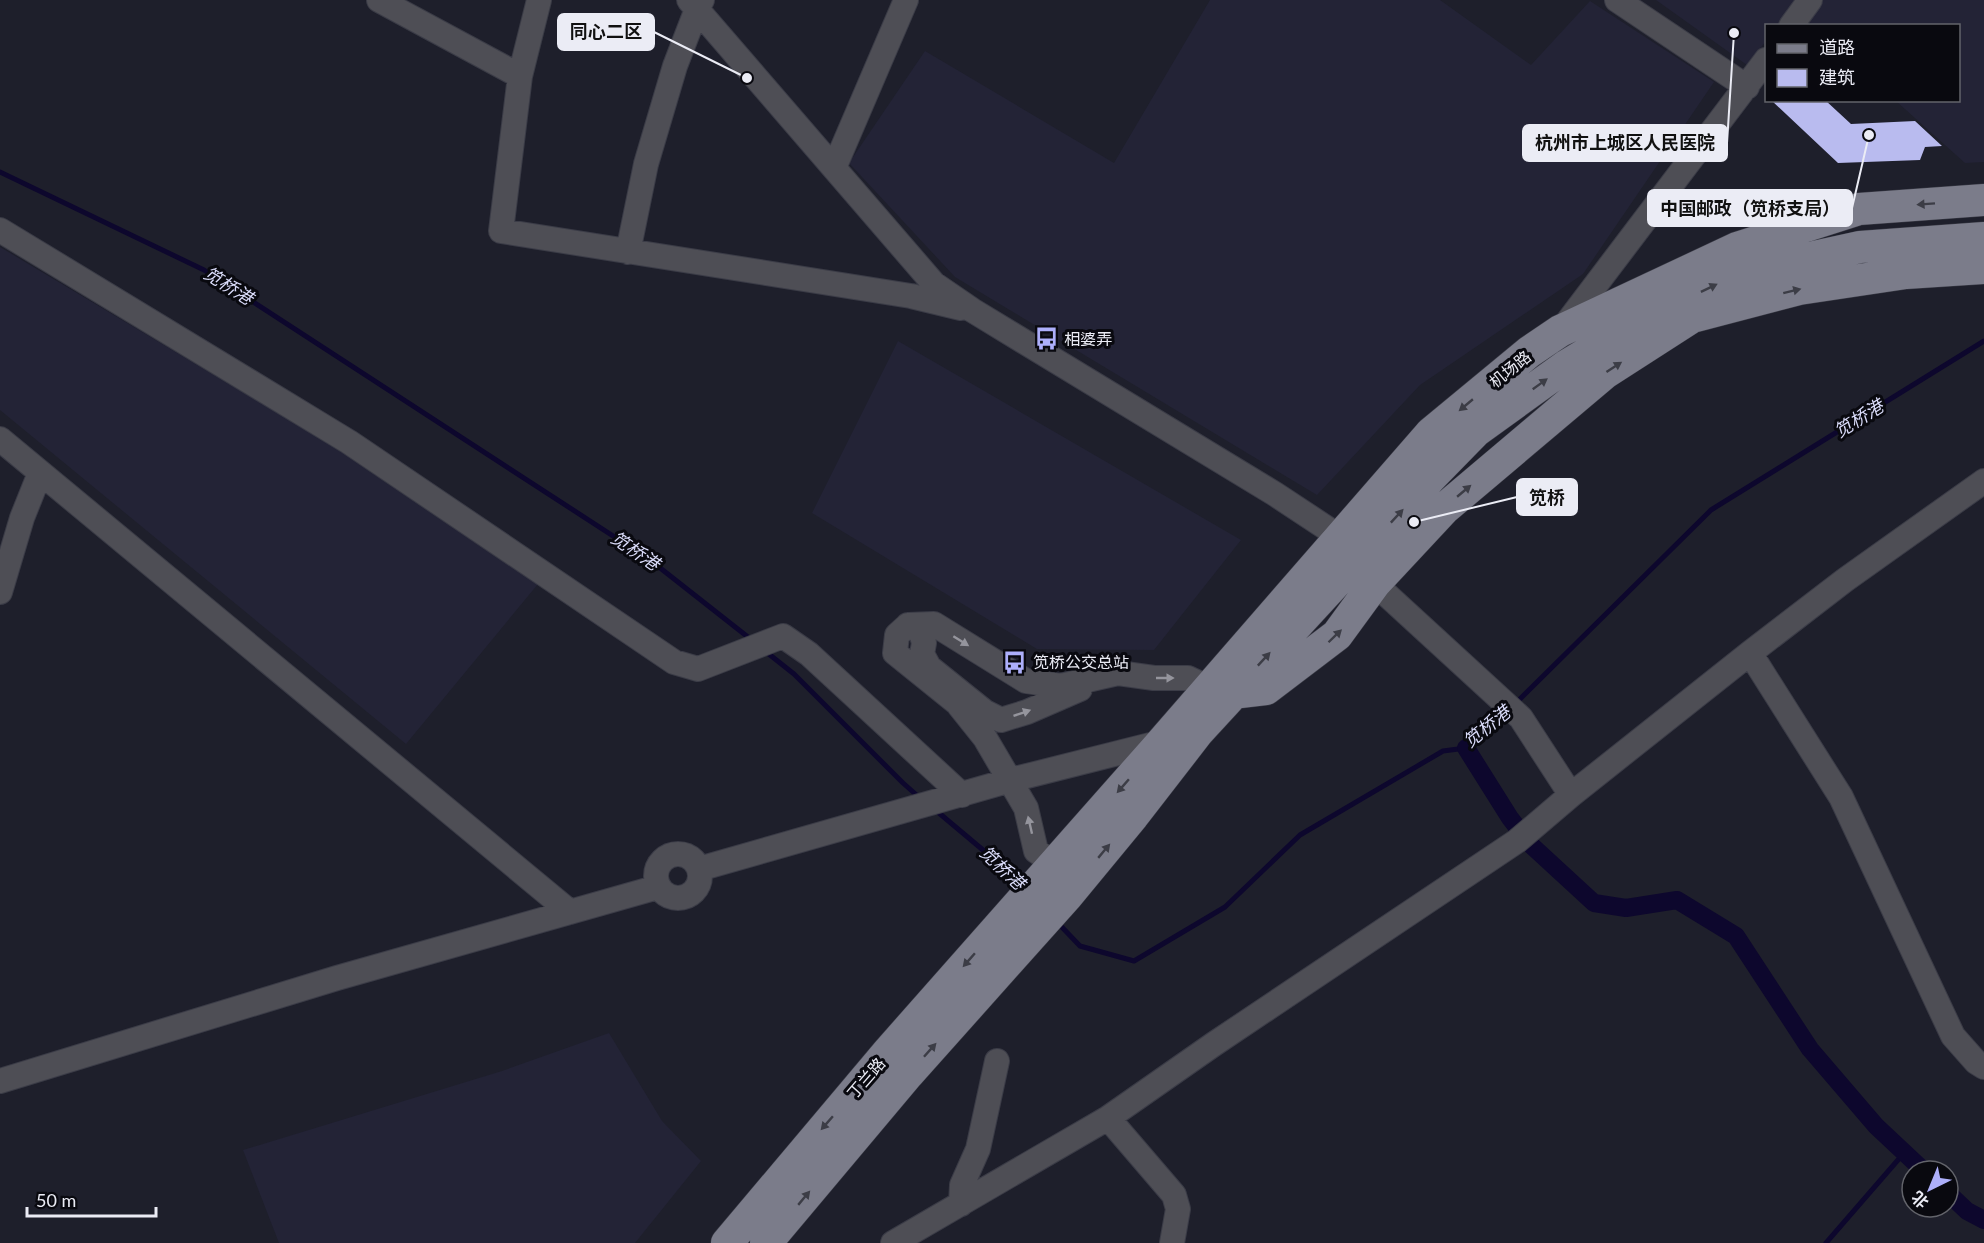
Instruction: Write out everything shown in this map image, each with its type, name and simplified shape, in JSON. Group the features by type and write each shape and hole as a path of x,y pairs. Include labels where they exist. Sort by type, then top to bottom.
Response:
{"main road":[{"name":"机场路","path":"1220,691 1266,689 1337,635 1355,561 1395,477 1431,433 1530,352 1560,331 1737,248 1859,209 1984,200"},
{"name":"机场路","path":"1173,746 1220,691 1355,561 1476,431 1566,366 1644,319 1736,274 1860,247 1984,238"},
{"name":"机场路","path":"1355,561 1444,509 1605,373 1692,317 1799,289 1906,273 1984,268"},
{"path":"1048,871 1173,746"},
{"name":"丁兰路","path":"766,1243 908,1074 1067,896 1133,816 1173,746"},
{"name":"丁兰路","path":"727,1243 881,1061 1048,871"}],"street":[{"path":"379,0 520,76"},
{"path":"539,0 520,76 501,231 911,296 972,310"},
{"path":"834,168 906,0"},
{"path":"1617,0 1747,87"},
{"path":"1792,24 1810,0"},
{"path":"628,252 646,164 696,3"},
{"path":"696,3 934,284 972,310 1275,494 1355,561 1509,706 1571,795"},
{"path":"1560,331 1765,63"},
{"path":"0,230 349,442 674,662 698,669 783,636 809,654 956,796"},
{"path":"0,439 570,912"},
{"path":"0,592 22,518 40,473"},
{"path":"893,1243 1108,1118 1523,836 1750,653 1845,580 1984,481"},
{"path":"1048,871 1036,851 1026,808 985,738 957,703 895,652 897,635 908,625 934,624 1026,681 1061,686 1118,673 1154,678 1188,678 1220,691"},
{"path":"908,625 921,632 924,643 922,654 929,667 985,712 1001,720 1026,712 1118,673"},
{"path":"1750,653 1841,797 1953,1036 1976,1062 1984,1067"},
{"path":"699,869 1011,780 1173,746"},
{"path":"675,853 690,857 699,869 699,883 690,894 684,897 669,897 658,887 655,873 662,860 668,855 675,853"},
{"path":"0,1081 337,978 658,887"},
{"path":"961,1203 962,1185 978,1149 997,1060"},
{"path":"1108,1118 1174,1194 1178,1209 1172,1243"}],"shaded area":[{"path":"1210,0 1440,0 1531,65 1590,1 1714,82 1583,274 1420,385 1317,495 955,277 849,163 925,51 1114,163"},
{"path":"1656,0 1799,0 1780,24 1765,24 1765,42 1747,65"},
{"path":"1819,0 1984,0 1984,162 1965,163 1897,102 1960,102 1960,24 1811,24 1805,18"},
{"path":"0,247 343,452 538,584 406,744 0,410"},
{"path":"898,341 1241,540 1154,650 1037,649 812,513"},
{"path":"609,1033 662,1121 701,1161 635,1243 279,1243 243,1150 502,1071"}],"building":[{"path":"1773,102 1827,102 1851,124 1915,121 1942,146 1925,147 1920,160 1838,163"}],"waterway":[{"name":"笕桥港","path":"0,172 204,270 650,560 753,641"},
{"name":"笕桥港","path":"1516,703 1711,510 1984,341"},
{"name":"笕桥港","path":"765,651 794,674 921,799"},
{"name":"笕桥港","path":"1057,922 1080,946 1134,961 1225,907 1300,835 1443,751 1466,748 1507,711"},
{"path":"1466,748 1510,818 1531,845 1594,903 1626,908 1677,900 1736,936 1810,1049 1876,1126 1911,1159"},
{"name":"笕桥港","path":"933,808 1008,871 1021,885"},
{"path":"1826,1243 1904,1153"},
{"path":"1960,1204 1984,1220"}],"place":[{"name":"杭州市上城区人民医院","path":"1734,33"},
{"name":"同心二区","path":"747,78"},
{"name":"中国邮政（笕桥支局）","path":"1869,135"},
{"name":"相婆弄","path":"1046,339"},
{"name":"笕桥","path":"1414,522"},
{"name":"笕桥公交总站","path":"1015,662"}]}
